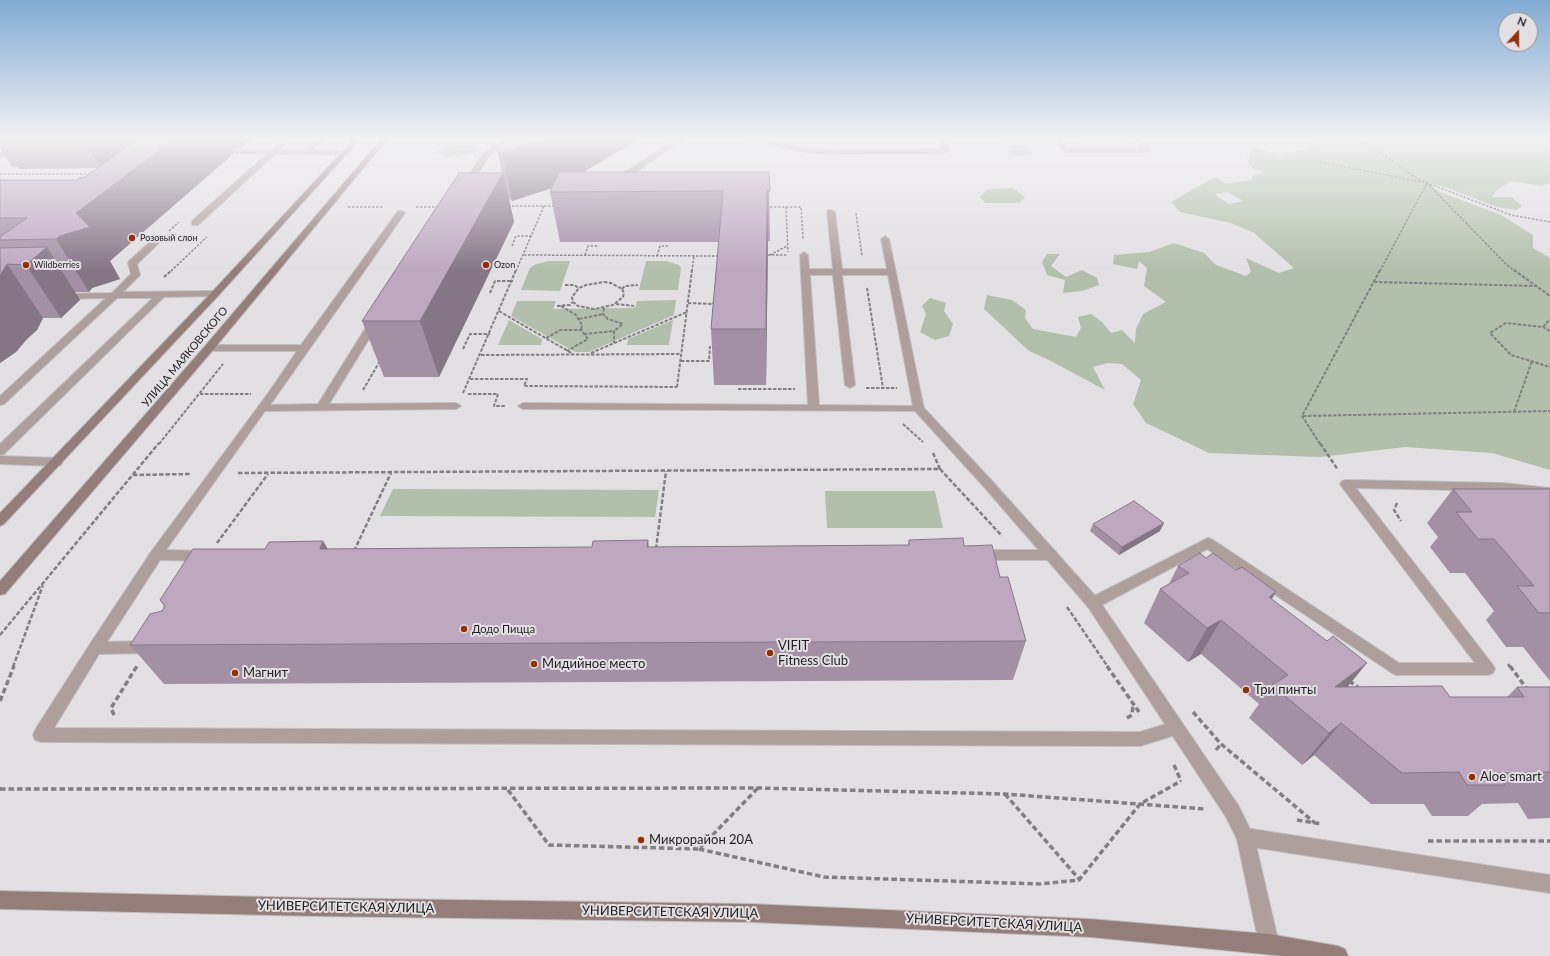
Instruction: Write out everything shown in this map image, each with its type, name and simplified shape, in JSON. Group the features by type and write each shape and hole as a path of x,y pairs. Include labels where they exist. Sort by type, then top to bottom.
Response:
{"main road":[{"name":"УЛИЦА МАЯКОВСКОГО","path":"0,521 215,294 318,182"},
{"name":"УЛИЦА МАЯКОВСКОГО","path":"0,590 209,348 349,182"},
{"name":"УНИВЕРСИТЕТСКАЯ УЛИЦА","path":"0,900 314,907 751,913 1090,928 1269,944 1338,956"}],"street":[{"path":"195,223 240,182"},
{"path":"453,206 469,182"},
{"path":"612,184 616,182"},
{"path":"831,212 850,385"},
{"path":"401,213 304,348 273,394 214,473 156,555 95,648 41,735 1140,739 1176,728"},
{"path":"885,239 919,409 1051,555 1092,603 1232,811 1245,837 1269,944"},
{"path":"0,402 136,275 132,263 156,241"},
{"path":"804,255 814,408"},
{"path":"805,272 892,272"},
{"path":"0,451 162,294"},
{"path":"54,296 215,294"},
{"path":"322,407 381,312"},
{"path":"209,348 304,348"},
{"path":"262,408 456,406"},
{"path":"523,406 919,409"},
{"path":"0,460 57,462"},
{"path":"1346,484 1503,487 1550,492"},
{"path":"1092,603 1208,543 1396,669 1488,669 1346,484"},
{"path":"156,555 211,556"},
{"path":"964,555 1051,555"},
{"path":"95,648 164,647"},
{"path":"1245,837 1550,884"}],"path":[{"path":"1427,182 1511,215 1550,222"},
{"path":"1302,416 1427,182"},
{"path":"1427,182 1506,264 1550,296"},
{"path":"353,201 348,207 386,207"},
{"path":"416,207 453,206"},
{"path":"507,206 559,206"},
{"path":"523,406 494,406 498,394 462,394 481,355 544,206"},
{"path":"764,207 801,207 804,255"},
{"path":"762,255 788,255 786,207"},
{"path":"856,213 883,388"},
{"path":"512,246 516,236 532,236"},
{"path":"585,255 588,246 599,246"},
{"path":"657,256 660,246 669,246"},
{"path":"769,255 788,246"},
{"path":"524,255 722,256"},
{"path":"675,408 694,256"},
{"path":"490,293 495,281 513,281"},
{"path":"616,304 623,297 624,293 622,289 618,285 604,282 590,284 579,288 574,292 572,297 573,302 578,306 586,308 604,308 616,304 634,306"},
{"path":"1374,282 1536,286"},
{"path":"565,285 574,285 579,288"},
{"path":"622,289 625,286 638,285"},
{"path":"688,303 713,304 714,298"},
{"path":"557,306 570,306 573,302"},
{"path":"561,306 576,315 582,325 581,330 588,339 567,351"},
{"path":"603,314 604,308"},
{"path":"499,312 574,354"},
{"path":"588,354 687,312"},
{"path":"579,319 603,314"},
{"path":"584,334 614,331 623,324 608,319 603,314"},
{"path":"1544,327 1550,319"},
{"path":"1550,331 1544,327 1506,323 1490,333 1511,355 1550,367"},
{"path":"546,338 560,330 581,330"},
{"path":"614,331 614,343"},
{"path":"463,349 470,334 490,334"},
{"path":"681,361 709,361 710,346"},
{"path":"0,635 236,348"},
{"path":"481,355 682,354"},
{"path":"361,394 383,355"},
{"path":"1514,412 1532,362"},
{"path":"470,379 527,379 524,386 677,387"},
{"path":"1302,416 1550,411"},
{"path":"1302,416 1346,484"},
{"path":"133,475 214,473 268,474 940,469 1018,554"},
{"path":"655,555 666,471"},
{"path":"352,555 391,473"},
{"path":"211,556 268,474"},
{"path":"1403,502 1396,504 1394,510 1406,527"},
{"path":"0,701 44,583"},
{"path":"1064,602 1133,706 1132,715 1121,722"},
{"path":"118,717 114,714 111,708 149,647"},
{"path":"1506,661 1530,693"},
{"path":"1347,679 1360,689"},
{"path":"1192,710 1221,744 1315,823"},
{"path":"508,789 549,845 699,849 824,877 1040,884 1080,880 1140,804 1181,781"},
{"path":"0,789 758,788 1004,794 1232,811"},
{"path":"699,849 758,788"},
{"path":"1004,794 1080,880"},
{"path":"1293,820 1323,824"},
{"path":"1449,846 1425,841 1550,841"}],"green space":[{"path":"1207,182 1223,182 1226,184 1241,182 1510,182 1497,190 1492,197 1512,197 1522,206 1516,210 1497,207 1442,186 1428,183 1440,192 1501,215 1533,235 1533,248 1550,258 1550,470 1492,453 1405,447 1320,457 1209,453 1146,423 1133,404 1141,380 1122,364 1108,363 1093,367 1105,390 1029,351 984,309 987,295 1012,300 1026,310 1025,318 1033,329 1076,337 1081,328 1078,317 1091,314 1102,322 1111,333 1122,330 1135,343 1136,329 1143,314 1166,302 1144,286 1147,268 1139,261 1137,269 1113,264 1114,255 1149,252 1174,243 1204,253 1216,265 1246,276 1251,272 1246,258 1279,273 1294,268 1254,233 1231,223 1180,212 1171,202","holes":["1228,192 1243,201 1229,204 1214,194"]},
{"path":"1515,182 1550,182 1550,183 1542,186"},
{"path":"1013,188 1025,197 1019,203 985,203 980,197 988,189"},
{"path":"1047,254 1060,254 1051,266 1066,277 1082,270 1097,278 1099,285 1082,291 1063,293 1065,280 1047,275 1042,262"},
{"path":"548,261 570,261 560,291 521,290 530,268 534,265"},
{"path":"646,261 666,261 679,265 681,268 678,290 639,290"},
{"path":"930,298 946,303 944,311 953,324 949,336 935,340 920,332 926,314 922,306"},
{"path":"676,300 674,315 589,352 575,352 511,316 517,301 556,301 553,309 635,308 637,301"},
{"path":"509,320 542,339 541,345 498,345"},
{"path":"673,320 669,345 627,345 628,339"},
{"path":"393,489 659,490 655,517 380,516"},
{"path":"825,491 935,491 943,528 827,528"}],"building":[{"path":"0,182 118,182 76,213 90,227 60,236 56,239 0,240 0,237 27,218 0,218"},
{"path":"453,182 498,182 420,321 362,321"},
{"path":"555,182 770,182 770,191 767,191 766,329 711,329 723,191 550,192"},
{"path":"47,247 26,265 7,264 0,276 0,248"},
{"path":"1453,489 1550,489 1550,613 1539,613 1517,586 1534,586 1494,539 1478,539 1456,512 1472,512"},
{"path":"1134,501 1164,523 1122,547 1093,524"},
{"path":"963,538 964,546 992,545 1000,577 1008,577 1026,641 130,645 150,614 162,611 165,606 160,600 193,549 265,549 269,542 323,541 320,549 592,547 593,541 648,540 647,547 909,545 909,540"},
{"path":"1200,553 1206,558 1213,553 1236,570 1242,567 1276,592 1269,597 1327,641 1333,636 1367,663 1335,687 1442,686 1450,697 1524,697 1517,687 1550,687 1550,772 1497,773 1505,785 1467,785 1459,772 1402,773 1341,723 1329,733 1272,685 1288,675 1221,620 1207,628 1160,589 1189,573 1178,566"}],"place":[{"name":"Розовый слон","path":"132,238"},
{"name":"Wildberries","path":"26,265"},
{"name":"Ozon","path":"486,265"},
{"name":"Додо Пицца","path":"464,629"},
{"name":"VIFIT Fitness Club","path":"770,653"},
{"name":"Мидийное место","path":"534,664"},
{"name":"Магнит","path":"235,673"},
{"name":"Три пинты","path":"1246,690"},
{"name":"Aloe smart","path":"1472,777"},
{"name":"Микрорайон 20А","path":"641,840"}]}
